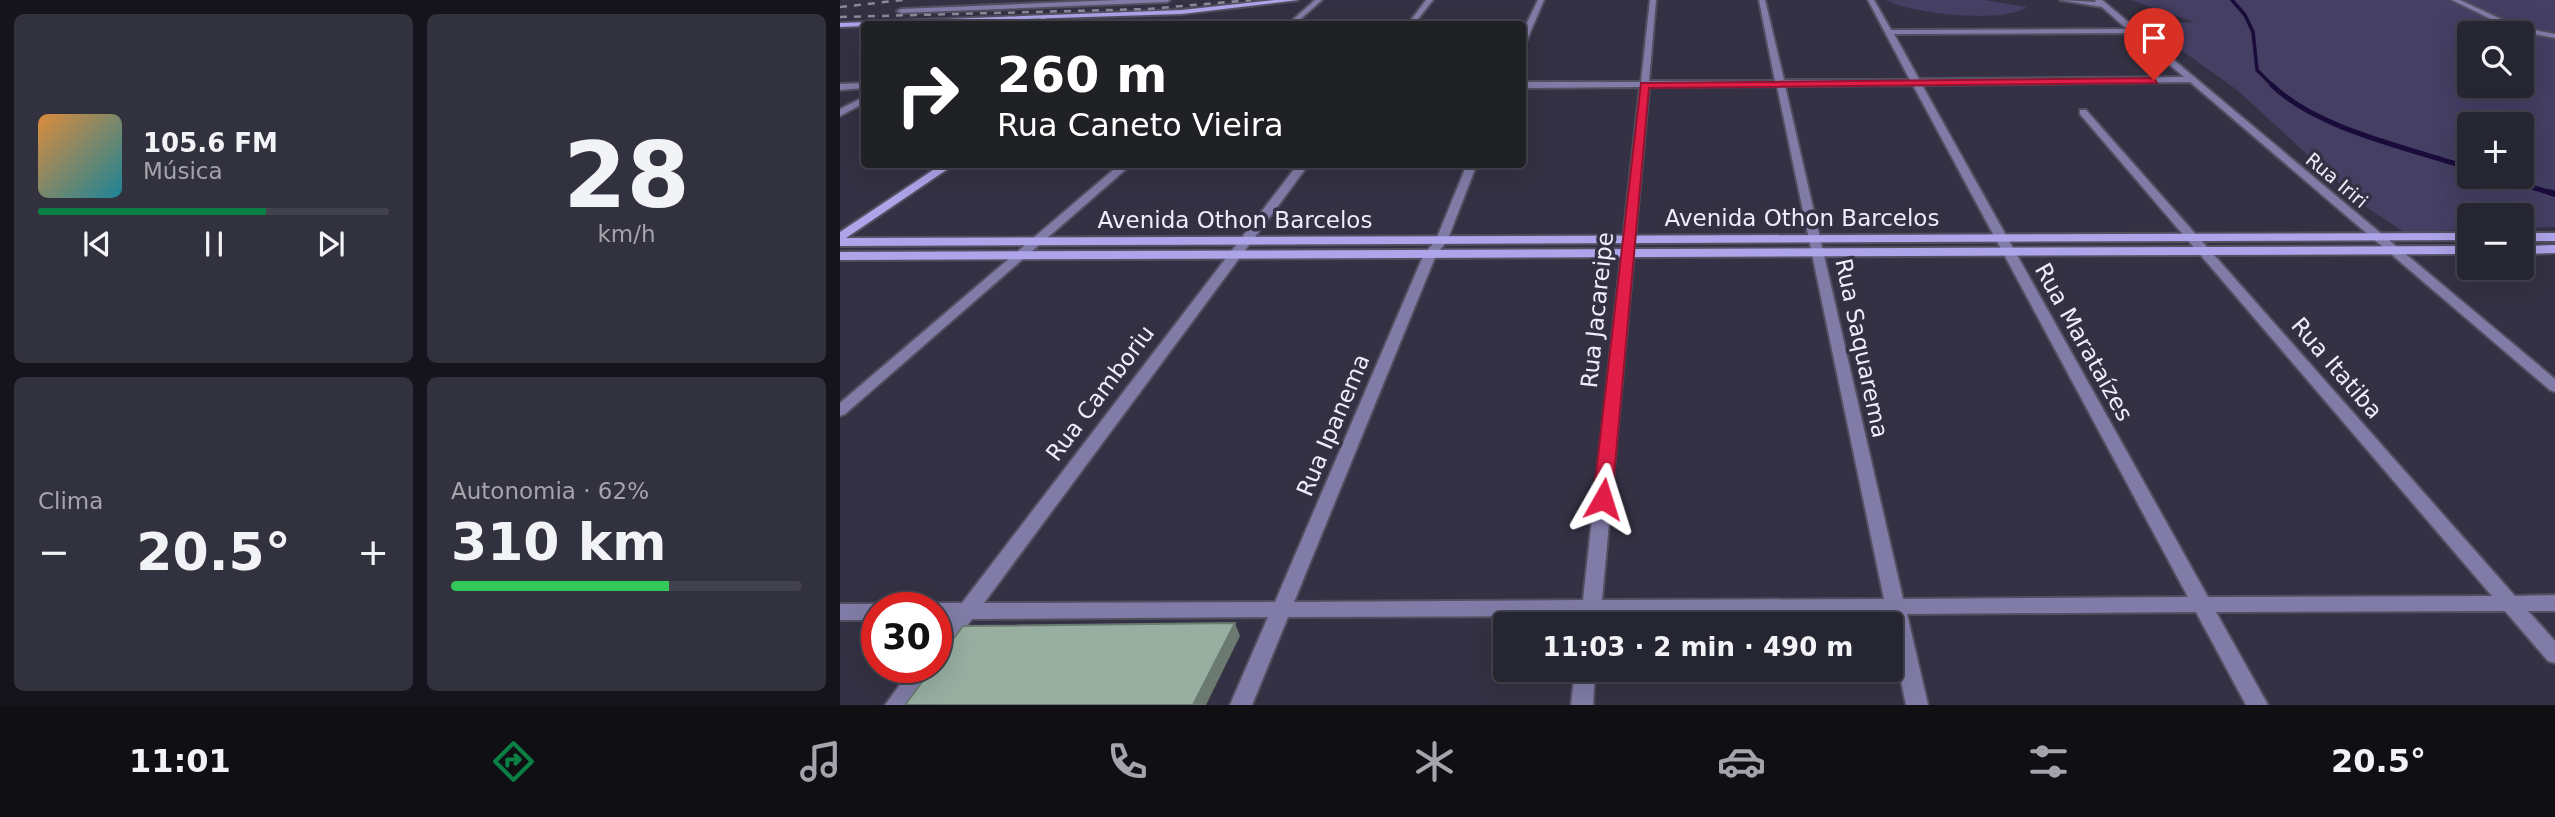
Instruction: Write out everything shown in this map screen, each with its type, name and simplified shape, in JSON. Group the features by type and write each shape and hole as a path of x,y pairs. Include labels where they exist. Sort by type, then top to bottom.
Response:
{"street":[{"path":"901,11 1167,0"},
{"path":"994,21 1182,12 1295,0"},
{"path":"1294,21 1319,0"},
{"path":"1413,21 1430,0"},
{"path":"1526,33 1541,0"},
{"name":"Rua Jacareipe","path":"1591,612 1653,0"},
{"name":"Rua Saquarema","path":"1762,0 1917,705"},
{"name":"Rua Marataízes","path":"1871,0 1891,32 2257,705"},
{"path":"2063,0 2100,3"},
{"path":"2455,0 2503,25 2555,36"},
{"name":"Rua Iriri","path":"2100,3 2555,387"},
{"path":"1168,21 1182,12"},
{"path":"1039,21 1043,19"},
{"path":"840,25 861,25"},
{"path":"1891,32 2132,31"},
{"path":"842,87 861,78"},
{"path":"1526,85 2190,80"},
{"path":"842,87 861,86"},
{"path":"840,113 861,102"},
{"name":"Rua Itatiba","path":"2083,113 2196,239 2555,655"},
{"path":"840,240 944,168"},
{"path":"840,411 1122,168"},
{"name":"Rua Camboriu","path":"952,631 1301,168"},
{"name":"Rua Ipanema","path":"1241,705 1430,254 1441,241 1470,168"},
{"name":"Avenida Othon Barcelos","path":"840,240 1441,241 1628,246 1816,246 2457,237"},
{"path":"2534,237 2555,237"},
{"name":"Avenida Othon Barcelos","path":"2005,245 2206,251 2457,250"},
{"name":"Avenida Othon Barcelos","path":"840,256 1430,254 1628,246"},
{"path":"2534,250 2555,250"},
{"path":"1713,612 1895,606 2555,603"},
{"path":"952,611 1280,610 1493,614"},
{"path":"840,612 861,612"},
{"path":"1582,705 1584,682"},
{"path":"896,705 913,683"}],"shaded area":[{"path":"1886,0 1985,0 2027,7 1999,15 1957,15 1915,9"},
{"path":"2131,0 2555,0 2555,227 2534,228 2534,203 2457,203 2457,230 2404,232 2360,203 2237,90 2174,45 2171,35 2132,16 2171,23 2194,22"}],"building":[{"path":"1235,623 1193,705 905,705 921,683 952,683 952,641 963,626"}],"waterway":[{"path":"2232,0 2245,15 2253,32 2257,70 2272,85"},
{"path":"2272,85 2313,114 2338,125 2457,164"},
{"path":"2534,188 2555,194 2549,192"}],"railway":[{"path":"840,7 903,0"},
{"path":"840,17 1148,9 1251,0"}],"route":[{"path":"1603,499 1644,85 2154,80"}]}
